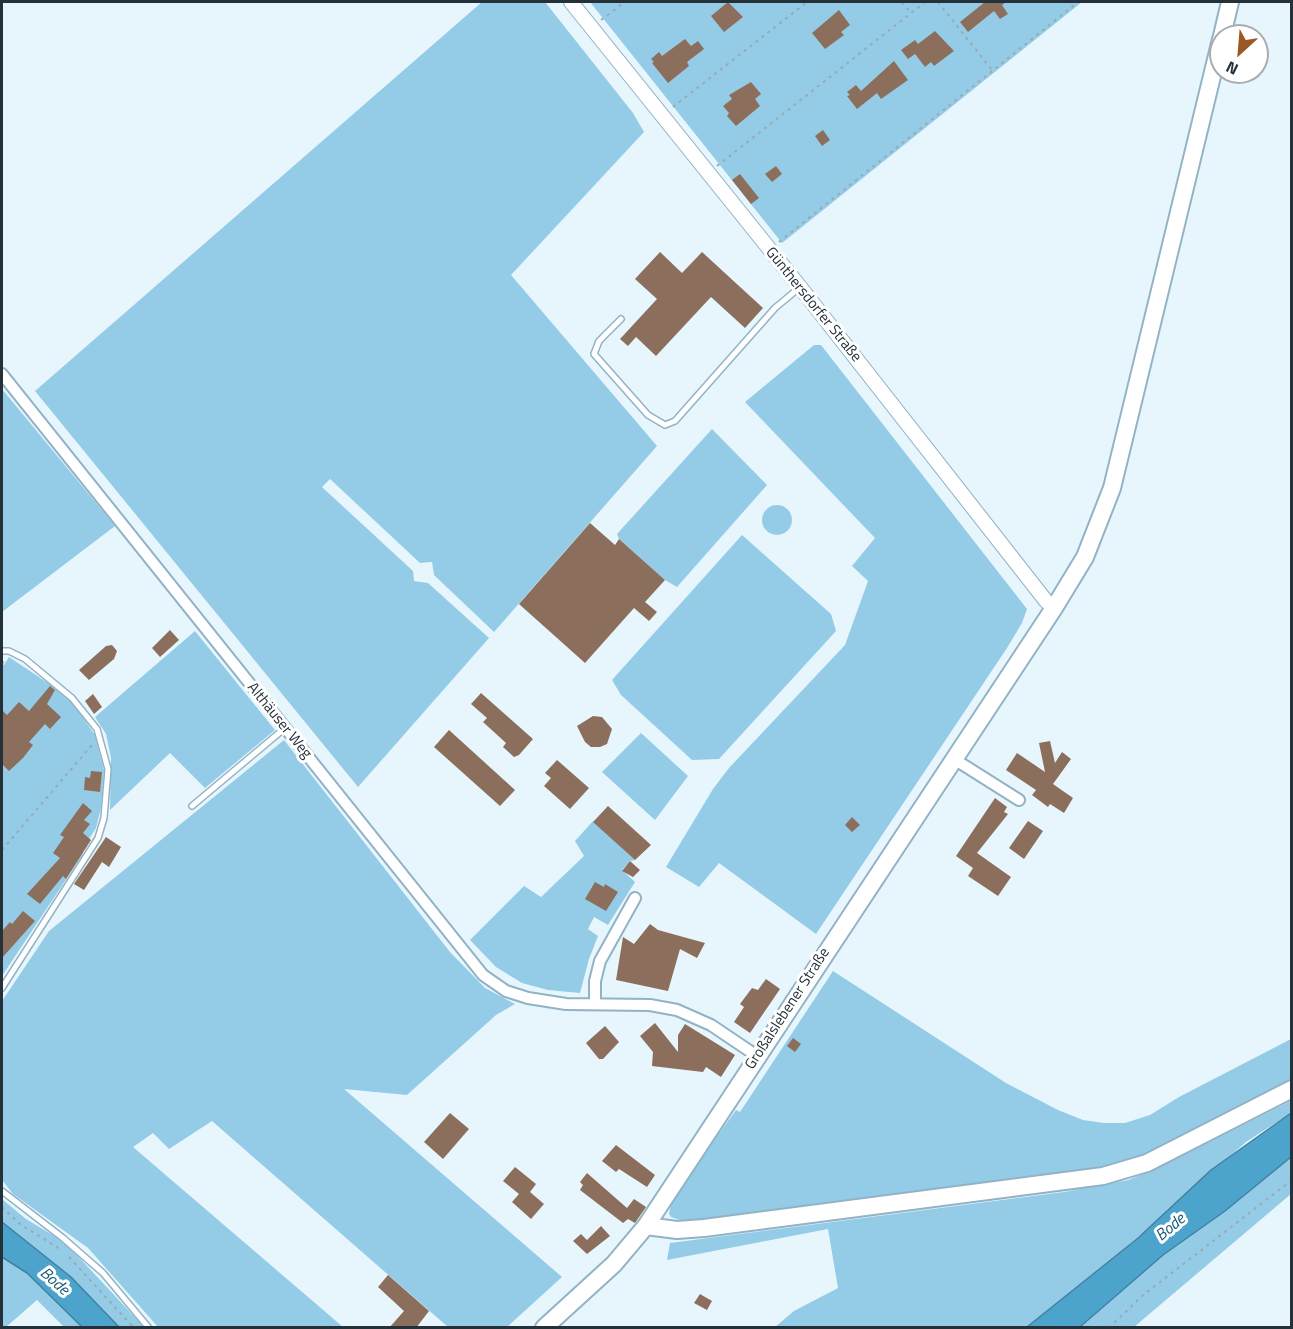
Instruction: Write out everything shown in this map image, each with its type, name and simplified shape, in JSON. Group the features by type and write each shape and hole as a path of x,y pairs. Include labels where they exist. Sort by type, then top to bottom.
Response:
{"main road":[{"name":"Großalslebener Straße","path":"1224,24 1230,2"},
{"name":"Großalslebener Straße","path":"544,1328 614,1264 646,1226 756,1056 1054,608 1084,557 1112,488 1210,84"},
{"path":"646,1226 677,1230 704,1228 1103,1176 1147,1163 1292,1089"}],"street":[{"name":"Günthersdorfer Straße","path":"571,2 800,287 1046,601 1054,608"},
{"name":"Althäuser Weg","path":"2,374 483,975 506,991 528,998 567,1004 650,1005 677,1010 711,1025 756,1056"},
{"path":"954,759 1019,800"},
{"path":"595,1004 595,981 600,961 634,898"}],"lane":[{"path":"621,319 599,341 594,354 648,415 665,425 675,422 775,308 800,287"},
{"path":"2,651 9,651 24,659 55,682 83,710 101,737 108,769 104,818 98,838 2,988"},
{"path":"192,806 285,728"},
{"path":"2,1191 63,1238 103,1274 149,1328"}],"path":[{"path":"592,27 625,2"},
{"path":"662,116 807,2"},
{"path":"902,2 911,13"},
{"path":"708,173 926,2"},
{"path":"938,2 992,70"},
{"path":"770,250 1078,2"},
{"path":"2,850 101,737"},
{"path":"1109,1328 1142,1296 1292,1180"},
{"path":"2,1207 20,1224 62,1250"},
{"path":"68,1256 134,1328"}],"shaded area":[{"path":"482,2 545,2 633,113 644,132 511,275 657,446 494,632 434,575 432,562 420,563 330,479 322,487 413,571 414,581 428,583 489,638 358,787 35,391"},
{"path":"590,2 1082,2 782,243"},
{"path":"814,345 821,345 1027,609 1022,623 1007,648 816,934 719,863 699,887 666,867 713,789 729,768 845,645 868,581 852,566 875,538 745,402"},
{"path":"2,389 115,526 2,612"},
{"path":"712,429 767,485 677,587 665,580 619,539 617,534"},
{"path":"777,505 788,509 792,520 788,531 777,535 766,531 762,520 766,509"},
{"path":"742,535 831,614 836,631 719,759 692,760 621,695 612,680"},
{"path":"195,631 275,730 205,788 170,753 110,810 111,758 106,734 95,717"},
{"path":"9,657 57,689 75,706 95,735 104,770 101,808 96,828 81,852 83,854 2,976 2,664 4,665"},
{"path":"641,733 688,776 655,820 602,772"},
{"path":"284,740 450,952 485,988 515,1004 496,1015 407,1095 344,1089 562,1277 507,1327 448,1327 212,1121 169,1149 153,1133 133,1147 343,1327 158,1327 88,1248 13,1194 2,1180 2,1001 49,931"},
{"path":"593,821 635,860 630,861 622,870 635,882 608,925 594,917 588,929 598,936 580,993 548,990 522,983 496,967 470,940 524,886 541,897 584,856 575,841"},
{"path":"833,971 1006,1083 1058,1110 1083,1120 1125,1123 1150,1115 1179,1097 1291,1039 1291,1079 1157,1150 1098,1170 711,1220 683,1221 671,1217 669,1214 672,1198 736,1110 740,1112"},
{"path":"1291,1101 1291,1113 1246,1142 1138,1237 1027,1327 775,1327 794,1311 838,1288 828,1229 667,1260 670,1243 1064,1192 1128,1180 1156,1169"},
{"path":"1291,1157 1291,1194 1134,1327 1080,1328 1163,1255 1225,1211"},
{"path":"2,1199 26,1219 56,1237 74,1252 144,1327 119,1327 71,1277 15,1235 2,1222"},
{"path":"2,1257 27,1273 82,1327 64,1327 37,1300 6,1327 2,1327"}],"water":[{"name":"Bode","path":"1291,1113 1291,1157 1225,1211 1163,1255 1080,1327 1027,1327 1138,1238 1211,1170"},
{"name":"Bode","path":"2,1222 71,1277 119,1327 82,1327 27,1273 2,1257"}],"building":[{"path":"728,2 743,17 724,32 711,16"},
{"path":"985,2 1006,2 1002,5 1008,14 1000,19 994,11 968,32 960,22"},
{"path":"839,10 850,25 841,32 844,35 825,49 812,33"},
{"path":"935,31 954,51 934,66 931,62 925,67 915,54 908,59 901,50 915,40 918,44"},
{"path":"685,39 691,46 698,41 704,49 687,62 689,66 668,83 651,59 659,52 662,56"},
{"path":"894,61 908,80 881,99 877,93 857,109 847,96 850,95 847,92 856,85 861,91"},
{"path":"751,82 761,94 755,99 760,106 736,126 727,116 729,113 723,106 732,99 729,95"},
{"path":"823,130 830,140 822,146 815,136"},
{"path":"776,166 782,174 772,182 765,174"},
{"path":"740,174 759,198 751,204 732,180"},
{"path":"660,252 682,273 702,252 763,308 745,328 711,297 656,356 636,337 628,346 620,339 657,299 635,279"},
{"path":"590,523 615,545 619,539 665,580 645,602 657,612 649,621 634,608 585,663 519,604"},
{"path":"170,630 179,640 160,657 152,648"},
{"path":"112,645 117,651 114,659 89,680 79,670 106,646"},
{"path":"50,686 55,690 47,704 61,717 50,729 45,724 29,742 33,745 9,771 2,764 2,710 7,715 19,702 29,711"},
{"path":"481,693 533,739 519,755 514,757 503,747 506,743 483,722 487,718 471,704"},
{"path":"93,694 102,707 94,714 85,701"},
{"path":"593,716 602,717 612,729 607,744 600,747 591,747 585,742 577,726"},
{"path":"449,730 515,790 500,806 434,747"},
{"path":"1050,741 1055,763 1062,752 1071,759 1053,784 1073,798 1064,813 1050,804 1048,807 1032,795 1036,790 1006,770 1017,753 1045,772 1039,743"},
{"path":"557,760 589,788 570,809 544,786 551,778 545,773"},
{"path":"91,771 102,772 100,792 84,790 85,777 90,778"},
{"path":"995,798 1007,807 1004,812 1008,814 977,853 1011,877 998,896 968,876 973,868 956,856"},
{"path":"83,803 92,811 84,820 90,824 83,833 91,840 66,879 63,876 40,904 27,894 60,858 53,853 64,837 60,835"},
{"path":"608,806 651,845 635,860 593,822"},
{"path":"852,817 860,825 852,832 845,825"},
{"path":"1028,821 1043,831 1024,859 1009,848"},
{"path":"106,837 121,847 109,867 102,862 84,890 74,884"},
{"path":"630,861 640,870 633,877 622,871"},
{"path":"595,882 604,887 605,884 618,892 606,911 585,899"},
{"path":"23,911 35,921 2,958 2,931 10,922 12,924"},
{"path":"650,924 658,930 705,943 697,958 680,949 668,991 616,980 623,937 634,944"},
{"path":"766,979 780,989 750,1033 734,1022 744,1007 740,1004 752,988 758,990"},
{"path":"655,1023 678,1052 678,1035 685,1024 735,1055 721,1077 706,1067 703,1072 652,1066 653,1052 640,1036"},
{"path":"605,1026 619,1042 603,1059 599,1059 586,1043"},
{"path":"793,1038 801,1044 795,1052 787,1046"},
{"path":"450,1113 469,1129 443,1159 424,1142"},
{"path":"616,1145 655,1175 647,1187 619,1169 616,1172 602,1161"},
{"path":"515,1167 536,1184 530,1192 544,1204 531,1219 512,1202 519,1194 503,1181"},
{"path":"587,1173 627,1208 634,1199 646,1207 635,1223 628,1219 623,1223 580,1190 583,1185 580,1182"},
{"path":"601,1226 610,1236 587,1254 573,1241 581,1234 587,1240"},
{"path":"388,1275 429,1311 416,1328 389,1328 404,1311 378,1287"},
{"path":"700,1294 712,1301 707,1310 694,1303"}]}
